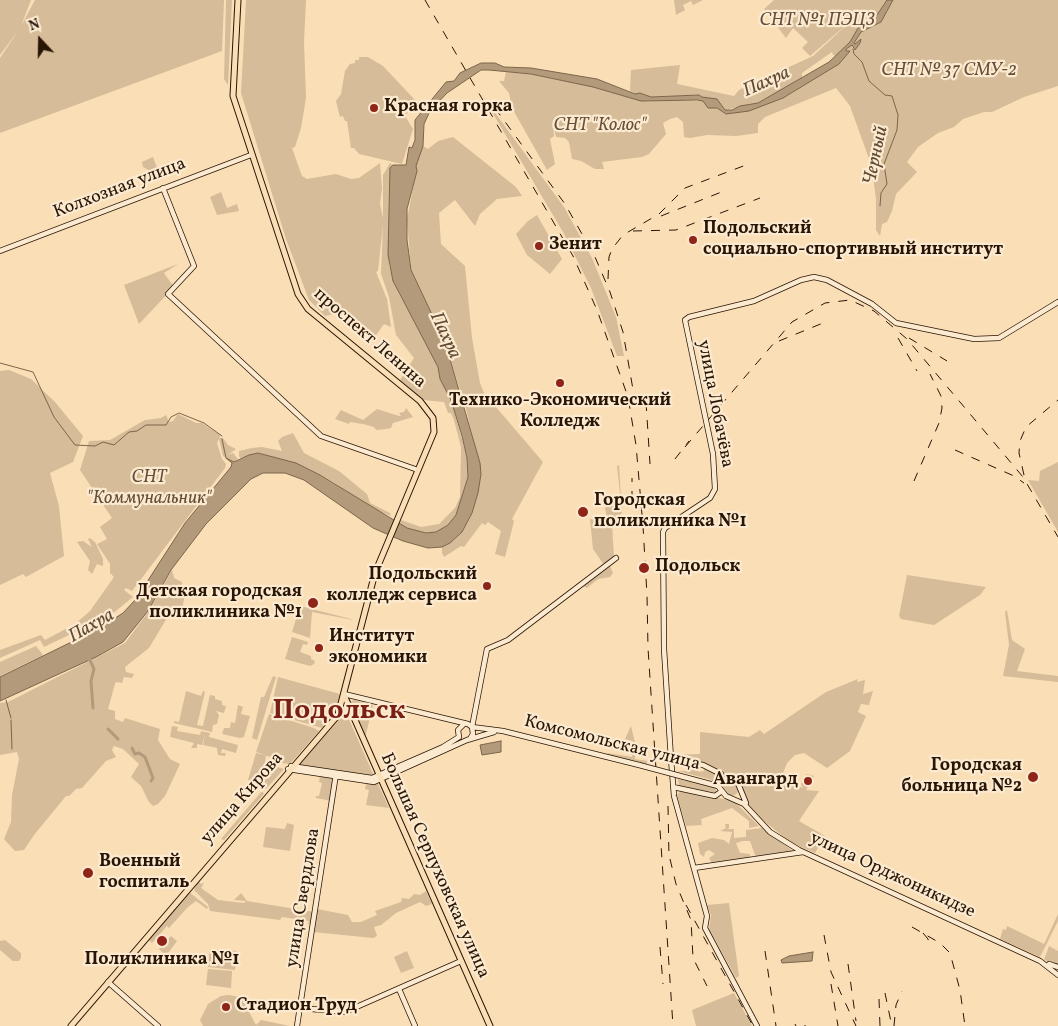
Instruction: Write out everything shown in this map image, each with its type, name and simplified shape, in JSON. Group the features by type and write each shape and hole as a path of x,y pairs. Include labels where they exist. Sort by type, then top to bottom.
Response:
{"main road":[{"name":"проспект Ленина","path":"237,0 233,96 250,155 302,302 420,400 430,412 434,432 379,557 344,694"},
{"name":"Колхозная улица","path":"0,251 250,155"},
{"path":"163,188 194,266 168,294 321,436 417,470"},
{"name":"улица Лобачёва","path":"670,759 664,649 663,532 665,528 714,494 713,454 684,323 686,318 754,302 801,280 814,277 827,280 872,304 896,323 974,339 1000,338 1058,302"},
{"path":"459,737 459,727 468,725 475,716 487,649 508,640 616,558"},
{"name":"Комсомольская улица","path":"344,694 354,698 684,776 718,786 722,791"},
{"name":"Большая Серпуховская улица","path":"344,694 344,703 353,717 490,1026"},
{"path":"344,703 354,698"},
{"name":"улица Кирова","path":"69,1026 224,844 338,715 344,703"},
{"name":"улица Кирова","path":"291,768 344,703"},
{"path":"338,715 344,712 353,717"},
{"path":"291,768 368,782 443,747 459,737 468,739 473,734 468,725"},
{"name":"Комсомольская улица","path":"379,777 488,732 508,733"},
{"path":"673,787 715,796 722,791 724,782 721,774 703,765 670,759 673,787 707,916 705,928 757,1026"},
{"path":"336,775 379,777"},
{"name":"улица Свердлова","path":"297,1026 336,775"},
{"path":"722,791 731,798 738,796 741,789 739,783 734,779 724,782"},
{"name":"Комсомольская улица","path":"710,783 724,782"},
{"name":"улица Орджоникидзе","path":"741,789 746,803 763,822 792,844 1050,966"},
{"name":"улица Орджоникидзе","path":"731,798 744,804 770,832 795,848 1050,966"},
{"name":"улица Кирова","path":"69,1026 224,844"},
{"name":"улица Орджоникидзе","path":"792,854 795,852 795,848"},
{"name":"улица Орджоникидзе","path":"694,868 803,852"},
{"path":"300,1008 345,1012 461,961"},
{"path":"1050,966 1058,967"},
{"path":"1050,966 1058,975"},
{"path":"108,982 158,1026"},
{"path":"399,989 416,1026"}],"green space":[{"path":"0,0 31,0 21,26 35,0 224,0 222,51 0,133 0,58 18,31 0,55"},
{"path":"226,0 232,0 228,85 224,79"},
{"path":"246,0 306,0 304,42 306,98 301,128 295,147 292,148 302,176 307,179 336,174 351,179 359,178 380,163 382,188 380,204 383,218 383,175 390,163 393,165 390,168 389,265 399,294 438,367 440,379 451,400 467,458 468,477 456,515 448,525 436,532 426,533 399,524 401,520 421,527 439,524 455,508 460,497 461,447 454,420 451,413 448,413 444,402 423,400 400,380 414,358 396,335 389,297 381,274 383,224 378,271 376,272 387,299 391,327 384,324 374,338 344,312 325,316 309,300 286,239 241,93"},
{"path":"674,0 703,0 693,5 691,1 683,5 685,10 676,15"},
{"name":"СНТ №1 ПЭЦЗ","path":"774,0 887,0 877,15 858,28 850,42 837,56 833,55 832,52 802,73 802,79 758,103 725,110 699,95 651,97 640,93 635,94 630,91 631,70 680,65 677,84 734,96 739,90 813,56 853,19 810,56 802,48 808,42 793,28 786,38 764,9"},
{"path":"893,0 1058,0 1058,86 1024,97 992,112 984,112 963,119 954,127 938,133 918,147 907,162 917,172 896,194 887,222 882,224 880,236 876,230 876,200 872,167 850,106 836,88 765,117 758,124 758,133 736,136 707,135 690,138 684,137 683,122 677,117 670,119 663,123 666,134 649,154 642,157 602,162 604,169 595,169 581,161 572,159 569,142 565,138 556,137 553,123 554,136 550,139 555,164 547,170 512,108 509,93 499,81 504,81 506,72 531,74 593,87 639,100 703,101 711,108 717,108 725,114 729,114 783,98 839,64 850,51 845,51 846,49 852,45 853,50 856,49 861,39 854,43 861,32 881,22"},
{"name":"Красная горка","path":"359,57 368,57 383,66 416,101 405,116 413,129 402,164 359,154 354,148 351,148 347,121 345,121 343,116 340,117 336,101 341,94 345,71 350,64 355,63 355,60 359,60"},
{"path":"482,95 564,207 592,258 616,317 624,356 617,356 591,288 563,232"},
{"path":"453,137 516,187 522,196 497,199 480,214 475,226 455,200 439,213 441,244 465,266 472,338 480,383 484,393 543,462 512,519 514,521 505,557 495,554 501,531 488,522 485,525 482,523 464,547 461,546 444,557 442,553 442,547 450,543 462,532 472,513 481,474 466,409 445,342 411,270 407,219 417,168 415,167 423,146 428,149 438,141"},
{"path":"153,157 160,176 143,167 142,162"},
{"path":"221,192 227,208 237,204 239,211 217,215 210,197"},
{"name":"Зенит","path":"537,215 562,259 550,274 527,255 516,234 528,221"},
{"path":"178,264 164,273 174,287 139,324 124,285"},
{"path":"9,370 31,379 55,402 83,436 73,462 50,473 59,506 64,556 26,577 23,574 0,585 0,371"},
{"path":"406,408 413,417 393,423 391,428 387,429 376,430 374,427 363,424 350,422 349,424 335,419 341,410 363,420 377,409 401,416 399,413 404,412"},
{"name":"СНТ \"Коммунальник\"","path":"178,414 196,423 202,423 221,435 219,438 223,438 228,445 236,449 228,455 233,453 238,459 234,462 223,456 219,439 217,443 222,459 226,464 225,468 132,591 126,588 124,590 133,597 106,619 103,615 96,622 44,647 40,640 0,658 0,650 41,635 45,640 75,624 90,611 114,577 110,573 110,564 97,544 107,539 100,527 112,518 80,470 89,441 110,440 145,420 161,418 166,415 169,422 173,421"},
{"path":"293,433 304,453 339,471 367,494 370,503 390,513 391,516 369,507 333,482 304,467 258,453 240,458 239,456 239,451 252,448 262,447 282,451 278,441 282,437"},
{"path":"1058,462 1058,532 1028,480 1039,481 1040,471"},
{"path":"619,465 622,513 618,517 607,518 605,508 620,493 617,466"},
{"path":"590,519 612,524 614,557 604,565 593,549"},
{"path":"90,538 95,542 103,559 103,566 97,564 92,574 88,570 90,561 77,542 83,541 92,547 88,539"},
{"path":"610,566 613,573 610,577 598,579 587,588 583,586"},
{"path":"172,570 174,578 182,582 182,586 186,588 182,610 173,608 149,648 125,667 126,672 134,674 132,678 124,677 122,683 116,682 108,709 115,711 115,719 123,722 125,718 160,729 158,740 170,759 180,764 165,796 158,804 153,806 141,786 131,777 139,764 123,749 114,746 112,750 116,757 106,761 82,788 76,789 69,796 66,796 24,850 15,851 4,839 11,822 12,795 19,759 17,752 0,755 0,703 8,702 125,643 149,611"},
{"path":"907,575 986,587 980,595 934,625 901,619 899,616"},
{"path":"300,606 353,620 312,612 310,638 292,632"},
{"path":"1007,610 1012,640 1025,649 1017,671 1058,676 1058,682 1003,676 1009,645 1005,612"},
{"path":"292,637 308,642 307,645 303,644 300,652 311,656 311,659 315,661 314,664 310,666 285,659"},
{"path":"36,646 43,655 0,676 0,662"},
{"path":"273,676 276,677 257,740 252,738 261,697 264,697"},
{"path":"278,677 340,694 335,712 322,728 270,713"},
{"path":"858,679 857,682 865,680 863,694 873,691 869,705 861,704 858,712 866,716 850,751 827,768 804,753 795,755 787,763 782,776 786,781 803,788 801,784 807,774 814,776 806,790 819,791 799,821 825,836 815,853 790,842 764,821 745,801 742,785 737,778 724,776 708,766 691,759 676,758 674,755 700,754 700,732 749,737 760,730 764,734 826,692"},
{"path":"186,691 201,696 203,691 205,692 197,725 203,726 210,695 215,696 215,699 222,701 222,705 226,706 224,713 216,711 219,715 217,724 213,725 212,732 174,723 174,721 179,722"},
{"path":"354,700 373,705 365,738 349,703"},
{"path":"238,705 243,707 241,714 250,716 244,737 240,738 222,734 224,728 230,728 231,722 235,723"},
{"path":"269,714 319,731 290,764 281,763 279,758 266,756 265,763 284,769 266,789 248,780 256,753 266,755 256,752"},
{"path":"341,714 347,715 374,776 300,767 299,763"},
{"path":"172,726 178,727 177,731 200,735 201,731 210,733 209,737 238,745 236,753 222,749 221,753 226,753 225,756 218,755 217,748 203,745 205,734 202,745 197,744 197,748 191,748 194,743 170,737"},
{"path":"631,726 635,743 635,759 647,761 647,764 608,755 607,753 632,757 633,741 625,739"},
{"path":"693,767 699,772 704,771 704,767 720,774 721,777 716,781 678,771 691,771"},
{"path":"320,776 334,779 331,801 316,798 316,796 319,796 322,783 319,782"},
{"path":"678,779 715,787 717,793 679,786"},
{"path":"731,780 739,788 731,796 723,788"},
{"path":"366,784 378,784 389,808 366,805 369,790 365,789"},
{"path":"262,791 264,794 224,840 221,839"},
{"path":"681,791 734,801 759,826 749,828 749,821 732,808 701,819 702,825 686,826 677,795"},
{"path":"287,823 294,825 290,851 263,847 266,827 285,829"},
{"path":"725,824 729,824 727,829 734,829 734,838 746,837 746,830 762,828 793,851 756,858 750,841 743,841 736,843 740,853 750,854 750,858 712,863 709,858 715,854 709,850 705,852 704,857 700,854 698,843 712,838 724,840 729,844 732,832 720,831 726,828"},
{"path":"198,881 201,884 204,883 201,888 218,900 244,903 246,901 234,900 241,893 247,901 314,912 312,924 308,924 309,921 282,917 280,920 210,911 208,904 194,890"},
{"path":"426,891 432,904 426,906 420,902 396,913 381,925 374,927 377,936 373,938 313,932 317,909 348,915 352,922 361,922 377,915 375,911 401,902 402,898 409,899 414,894 420,895"},
{"path":"189,892 208,907 207,909 196,901 169,928 167,926 152,943 148,939"},
{"path":"729,903 739,976 736,978 709,929 711,915 707,905"},
{"path":"1058,914 1058,921 1040,957 1000,939 1003,929 1006,930 1007,926 1044,944"},
{"path":"171,936 177,941 166,956 159,949"},
{"path":"5,940 21,953 19,961 13,961 0,950 0,941"},
{"path":"1049,946 1058,951 1058,964 1044,960"},
{"path":"210,949 237,951 235,970 208,967"},
{"path":"407,951 414,968 401,973 394,957"},
{"path":"208,969 232,971 231,988 206,985"},
{"path":"734,993 752,1026 696,1026 692,1010"},
{"name":"Стадион Труд","path":"221,996 241,997 256,1025 261,1020 290,1026 203,1026 200,1020 208,1004"}],"shaded area":[{"path":"887,0 893,0 881,22 861,32 854,43 861,39 860,43 855,50 852,45 846,49 846,51 850,51 839,64 783,98 749,111 726,114 717,108 708,108 703,101 697,100 641,101 593,87 531,74 489,70 481,70 447,93 430,111 424,124 423,146 416,166 417,171 407,209 407,240 411,270 445,342 480,463 481,474 478,493 472,513 462,532 450,543 442,547 428,548 403,541 373,528 304,480 285,473 263,473 251,479 206,524 171,570 148,611 123,642 96,657 0,701 0,677 98,629 123,613 136,599 185,523 231,467 232,463 226,458 234,462 258,453 296,463 320,475 407,528 426,533 436,532 448,525 456,515 468,477 467,458 462,436 451,400 440,379 438,367 393,281 388,255 390,168 393,165 406,165 409,147 412,148 415,140 415,120 446,82 454,81 460,73 481,63 495,63 504,67 531,68 597,79 635,94 640,93 651,97 699,95 717,99 725,110 732,110 740,106 758,103 829,62 850,42 858,28 877,15"},
{"path":"501,741 501,752 482,755 480,745"},
{"path":"813,952 812,961 782,963 781,960 789,956"}],"waterway":[{"name":"Черный","path":"853,49 854,54 862,62 869,81 885,95 892,96 898,115 897,130 884,164 887,184 881,193 880,206"},
{"path":"0,363 33,372 54,417 75,445 95,446 103,442 114,445 129,432 137,431 146,425 166,425 171,417 179,413 204,423 222,436"},
{"path":"222,439 226,458"},
{"path":"88,656 94,669 91,681 93,708"},
{"path":"6,700 11,718"},
{"path":"11,720 12,749"},
{"path":"108,729 118,739"},
{"path":"132,748 135,754 139,753 145,757 153,778 151,781"}],"railway":[{"path":"425,0 573,256 597,310 628,397 636,445 643,526 648,648 673,1026"},
{"path":"495,108 565,204 595,257 610,292 623,332 635,401"},
{"path":"608,279 609,257 612,249 623,235 659,214 685,188 746,165"},
{"path":"661,216 724,191"},
{"path":"633,231 676,230 760,198"},
{"path":"685,447 792,322 825,303 850,300 874,311 907,339 1023,477 1058,537"},
{"path":"779,341 823,323"},
{"path":"898,338 917,371"},
{"path":"909,338 947,361"},
{"path":"914,481 939,423 942,408 941,396 930,374"},
{"path":"1024,475 1019,453 1020,441 1026,427 1058,400"},
{"path":"646,402 650,464"},
{"path":"675,459 689,441"},
{"path":"955,450 1014,476 1024,483"},
{"path":"632,478 632,500"},
{"path":"668,806 669,858"},
{"path":"670,859 676,884 691,920 693,958 707,986"},
{"path":"686,905 753,1026"},
{"path":"912,927 940,943 950,953 960,990 965,1026"},
{"path":"923,933 928,939 930,949"},
{"path":"824,935 831,972 856,1026"},
{"path":"660,947 663,984"},
{"path":"765,951 776,1026"},
{"path":"848,964 856,1021"},
{"path":"831,984 838,1026"},
{"path":"894,1026 896,1005 902,991"},
{"path":"885,993 891,1022"},
{"path":"879,999 880,1026"}],"place":[{"name":"Красная горка","path":"374,108"},
{"name":"Подольский социально-спортивный институт","path":"693,240"},
{"name":"Зенит","path":"539,246"},
{"name":"Технико-Экономический Колледж","path":"560,383"},
{"name":"Городская поликлиника №1","path":"583,512"},
{"name":"Подольск","path":"644,568"},
{"name":"Подольский колледж сервиса","path":"487,586"},
{"name":"Детская городская поликлиника №1","path":"313,603"},
{"name":"Институт экономики","path":"319,648"},
{"name":"Городская больница №2","path":"1033,777"},
{"name":"Авангард","path":"808,781"},
{"name":"Военный госпиталь","path":"88,873"},
{"name":"Поликлиника №1","path":"162,941"},
{"name":"Стадион Труд","path":"226,1007"}],"district":[{"name":"Подольск","path":"339,713"}],"park label":[{"name":"СНТ № 37 СМУ-2","path":"949,72"},
{"name":"СНТ \"Колос\"","path":"600,127"}],"water label":[{"name":"Пахра","path":"767,83"},
{"name":"Пахра","path":"444,336"},
{"name":"Пахра","path":"92,627"}]}
